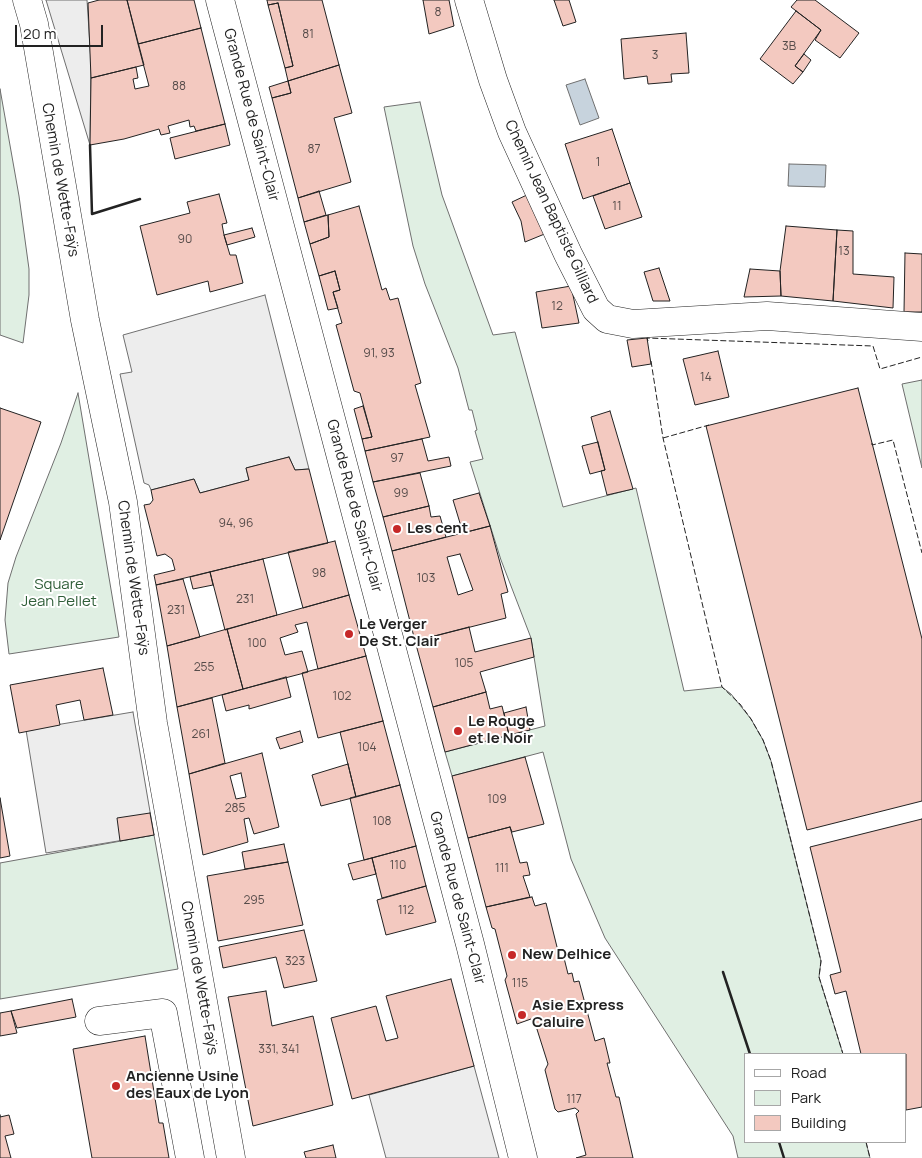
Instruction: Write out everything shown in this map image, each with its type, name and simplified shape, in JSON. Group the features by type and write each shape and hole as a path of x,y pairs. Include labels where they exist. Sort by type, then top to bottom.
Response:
{"main road":[{"name":"Chemin de Wette-Faÿs","path":"26,0 34,24 84,320 123,502 154,723 231,1158"},
{"name":"Grande Rue de Saint-Clair","path":"220,0 470,944 523,1158"},
{"name":"Chemin Jean Baptiste Gilliard","path":"469,0 492,80 512,132 568,254 596,309 607,319 633,324 767,316 922,327"},
{"path":"99,1021 163,1013 190,1158"}],"green space":[{"path":"0,89 19,196 29,269 29,295 23,343 0,335"},
{"path":"420,102 442,195 493,335 515,332 563,507 636,488 684,691 722,687 731,694 751,719 763,740 771,761 821,961 819,977 843,1053 744,1053 744,1143 866,1143 870,1158 738,1158 733,1136 605,938 571,859 543,752 452,776 445,752 545,726 531,638 501,560 470,462 483,459 475,431 477,430 472,410 469,410 458,368 425,284 413,246 384,107"},
{"path":"922,380 922,468 902,384"},
{"name":"Square Jean Pellet","path":"78,393 119,637 9,654 5,620 8,583"},
{"path":"154,835 178,969 0,999 0,863"}],"shaded area":[{"path":"46,0 87,0 91,62 90,145"},
{"path":"585,79 599,118 580,125 566,85"},
{"path":"789,164 826,165 825,187 788,186"},
{"path":"265,295 309,469 295,470 289,457 246,468 249,480 200,493 194,479 151,490 149,485 144,483 120,374 132,372 123,335"},
{"path":"133,712 154,835 46,853 26,730"},
{"path":"474,1066 499,1158 386,1158 369,1095"}],"building":[{"path":"99,0 127,0 144,65 91,78 88,3"},
{"path":"127,0 194,0 201,28 138,44"},
{"path":"267,0 322,0 339,65 288,81 285,68 293,66 278,3 268,5"},
{"path":"423,0 449,0 454,26 429,34"},
{"path":"554,0 569,0 576,22 563,26"},
{"path":"797,0 815,0 859,33 840,58 815,40 821,30 791,7"},
{"path":"278,3 293,66 285,68 268,5"},
{"path":"796,11 821,30 795,66 803,72 793,84 760,59"},
{"path":"201,28 225,124 196,131 194,126 190,127 189,120 168,126 170,133 161,135 159,129 124,139 90,145 91,78 136,67 138,78 133,79 135,89 149,86 138,44"},
{"path":"686,33 689,73 671,74 672,82 648,84 647,76 624,79 621,39"},
{"path":"804,54 811,60 803,72 795,66"},
{"path":"339,65 352,113 334,118 351,182 298,198 272,98 291,93 288,81"},
{"path":"288,81 291,93 272,98 269,87"},
{"path":"225,124 230,145 175,159 170,138"},
{"path":"612,129 630,183 583,199 565,144"},
{"path":"630,183 642,217 605,229 593,196"},
{"path":"319,191 326,215 304,222 298,198"},
{"path":"219,194 227,223 222,224 224,235 230,255 236,255 243,283 210,292 208,281 157,295 140,226 190,213 187,202"},
{"path":"529,194 547,233 525,242 521,221 512,202"},
{"path":"359,206 382,290 386,288 390,300 398,298 421,383 415,385 430,437 365,451 362,439 372,437 360,393 354,391 336,325 342,323 333,292 340,290 335,271 319,276 310,244 329,237 328,215"},
{"path":"328,215 329,237 310,244 304,222"},
{"path":"786,226 837,230 833,301 781,296 780,271"},
{"path":"252,228 255,237 227,245 224,235"},
{"path":"837,230 853,231 853,274 894,277 893,308 833,301"},
{"path":"905,253 922,254 922,312 904,312"},
{"path":"659,268 670,301 653,301 644,272"},
{"path":"750,269 780,271 781,296 744,297"},
{"path":"335,271 340,290 333,292 338,308 328,310 319,276"},
{"path":"571,286 579,323 542,328 536,292"},
{"path":"647,338 651,364 632,367 627,340"},
{"path":"718,351 729,397 695,405 683,359"},
{"path":"858,388 922,639 922,801 807,830 706,426"},
{"path":"363,406 372,437 362,439 354,409"},
{"path":"0,408 41,422 0,540"},
{"path":"610,411 633,489 607,495 601,471 605,470 591,417"},
{"path":"422,439 428,461 449,457 451,466 373,482 365,451"},
{"path":"598,442 605,470 590,474 582,446"},
{"path":"289,457 295,470 309,469 328,543 156,585 154,575 175,570 172,559 165,554 157,556 144,505 150,504 153,500 151,490 194,479 200,493 249,480 246,468"},
{"path":"420,473 429,506 383,517 373,482"},
{"path":"479,493 490,526 463,533 453,500"},
{"path":"429,506 431,517 440,516 446,537 392,551 383,517"},
{"path":"490,526 508,592 501,594 506,618 415,641 392,551","holes":["460,554 473,590 458,595 447,557"]},
{"path":"335,541 349,595 303,608 288,552"},
{"path":"263,559 277,615 225,630 210,572"},
{"path":"210,572 213,585 193,589 190,577"},
{"path":"183,579 200,637 167,646 156,585"},
{"path":"349,595 366,656 318,669 307,622 295,625 298,632 280,638 285,655 302,651 308,672 243,689 227,629"},
{"path":"469,627 475,652 531,638 534,657 480,672 486,692 433,707 415,641"},
{"path":"227,629 243,689 177,707 167,646"},
{"path":"366,656 383,721 318,738 302,673"},
{"path":"103,668 113,715 84,720 80,700 56,705 60,725 19,733 10,685"},
{"path":"286,677 291,697 249,709 249,705 226,711 222,695"},
{"path":"486,692 490,709 502,706 509,735 445,752 433,707"},
{"path":"212,698 225,763 189,774 177,707"},
{"path":"526,707 530,730 509,735 504,713"},
{"path":"383,721 400,785 356,797 340,732"},
{"path":"300,731 303,742 280,749 276,738"},
{"path":"262,753 279,827 254,834 249,818 244,819 248,842 203,855 189,774","holes":["241,773 246,797 236,799 230,776"]},
{"path":"525,757 544,824 512,832 510,827 468,838 452,776"},
{"path":"348,764 356,797 321,806 312,775"},
{"path":"400,785 416,846 364,860 350,798"},
{"path":"0,798 10,856 0,858"},
{"path":"150,813 154,835 120,841 117,818"},
{"path":"922,819 922,1107 907,1110 907,1053 861,1053 846,991 835,994 830,975 841,972 810,847"},
{"path":"510,827 520,863 527,862 530,875 523,876 530,897 486,907 468,838"},
{"path":"284,844 288,862 245,869 242,852"},
{"path":"416,846 426,886 382,898 372,858"},
{"path":"372,858 376,874 353,880 348,864"},
{"path":"288,862 303,925 218,941 207,876"},
{"path":"426,886 436,922 386,935 377,900"},
{"path":"532,897 535,906 546,903 560,959 564,958 568,974 572,973 574,982 579,981 595,1041 604,1038 610,1063 607,1063 616,1097 619,1097 633,1158 576,1158 586,1155 576,1114 579,1111 575,1108 558,1112 555,1109 545,1070 548,1064 535,1023 531,1019 517,1024 505,980 507,976 495,929 492,928 486,907"},
{"path":"304,930 317,981 284,988 276,957 223,968 219,947"},
{"path":"451,979 474,1066 352,1099 331,1018 376,1006 386,1041 398,1038 386,996"},
{"path":"266,991 272,1026 313,1016 333,1105 253,1126 228,997"},
{"path":"72,999 76,1017 17,1028 11,1011"},
{"path":"11,1011 17,1033 0,1036 0,1013"},
{"name":"Ancienne Usine des Eaux de Lyon","path":"145,1036 159,1123 163,1123 169,1158 92,1158 73,1049"},
{"path":"9,1115 14,1134 5,1136 11,1158 0,1158 0,1117"},
{"path":"333,1145 336,1158 306,1158 304,1152"}],"fence":[{"path":"648,341 647,338 873,346 880,369 922,357"},
{"path":"651,361 663,438 722,687 740,704 751,719 763,740 771,761 821,961 819,977 843,1053"},
{"path":"663,438 709,425"},
{"path":"872,443 872,445 893,440 922,553"},
{"path":"866,1143 870,1158"}],"wall":[{"path":"90,145 92,214 140,199"},
{"path":"723,972 750,1053"},
{"path":"779,1143 784,1158"}],"place":[{"name":"Les cent","path":"397,529"},
{"name":"Le Verger De St. Clair","path":"349,634"},
{"name":"Le Rouge et le Noir","path":"458,731"},
{"name":"New Delhice","path":"512,955"},
{"name":"Asie Express Caluire","path":"522,1015"},
{"name":"Ancienne Usine des Eaux de Lyon","path":"116,1086"}]}
